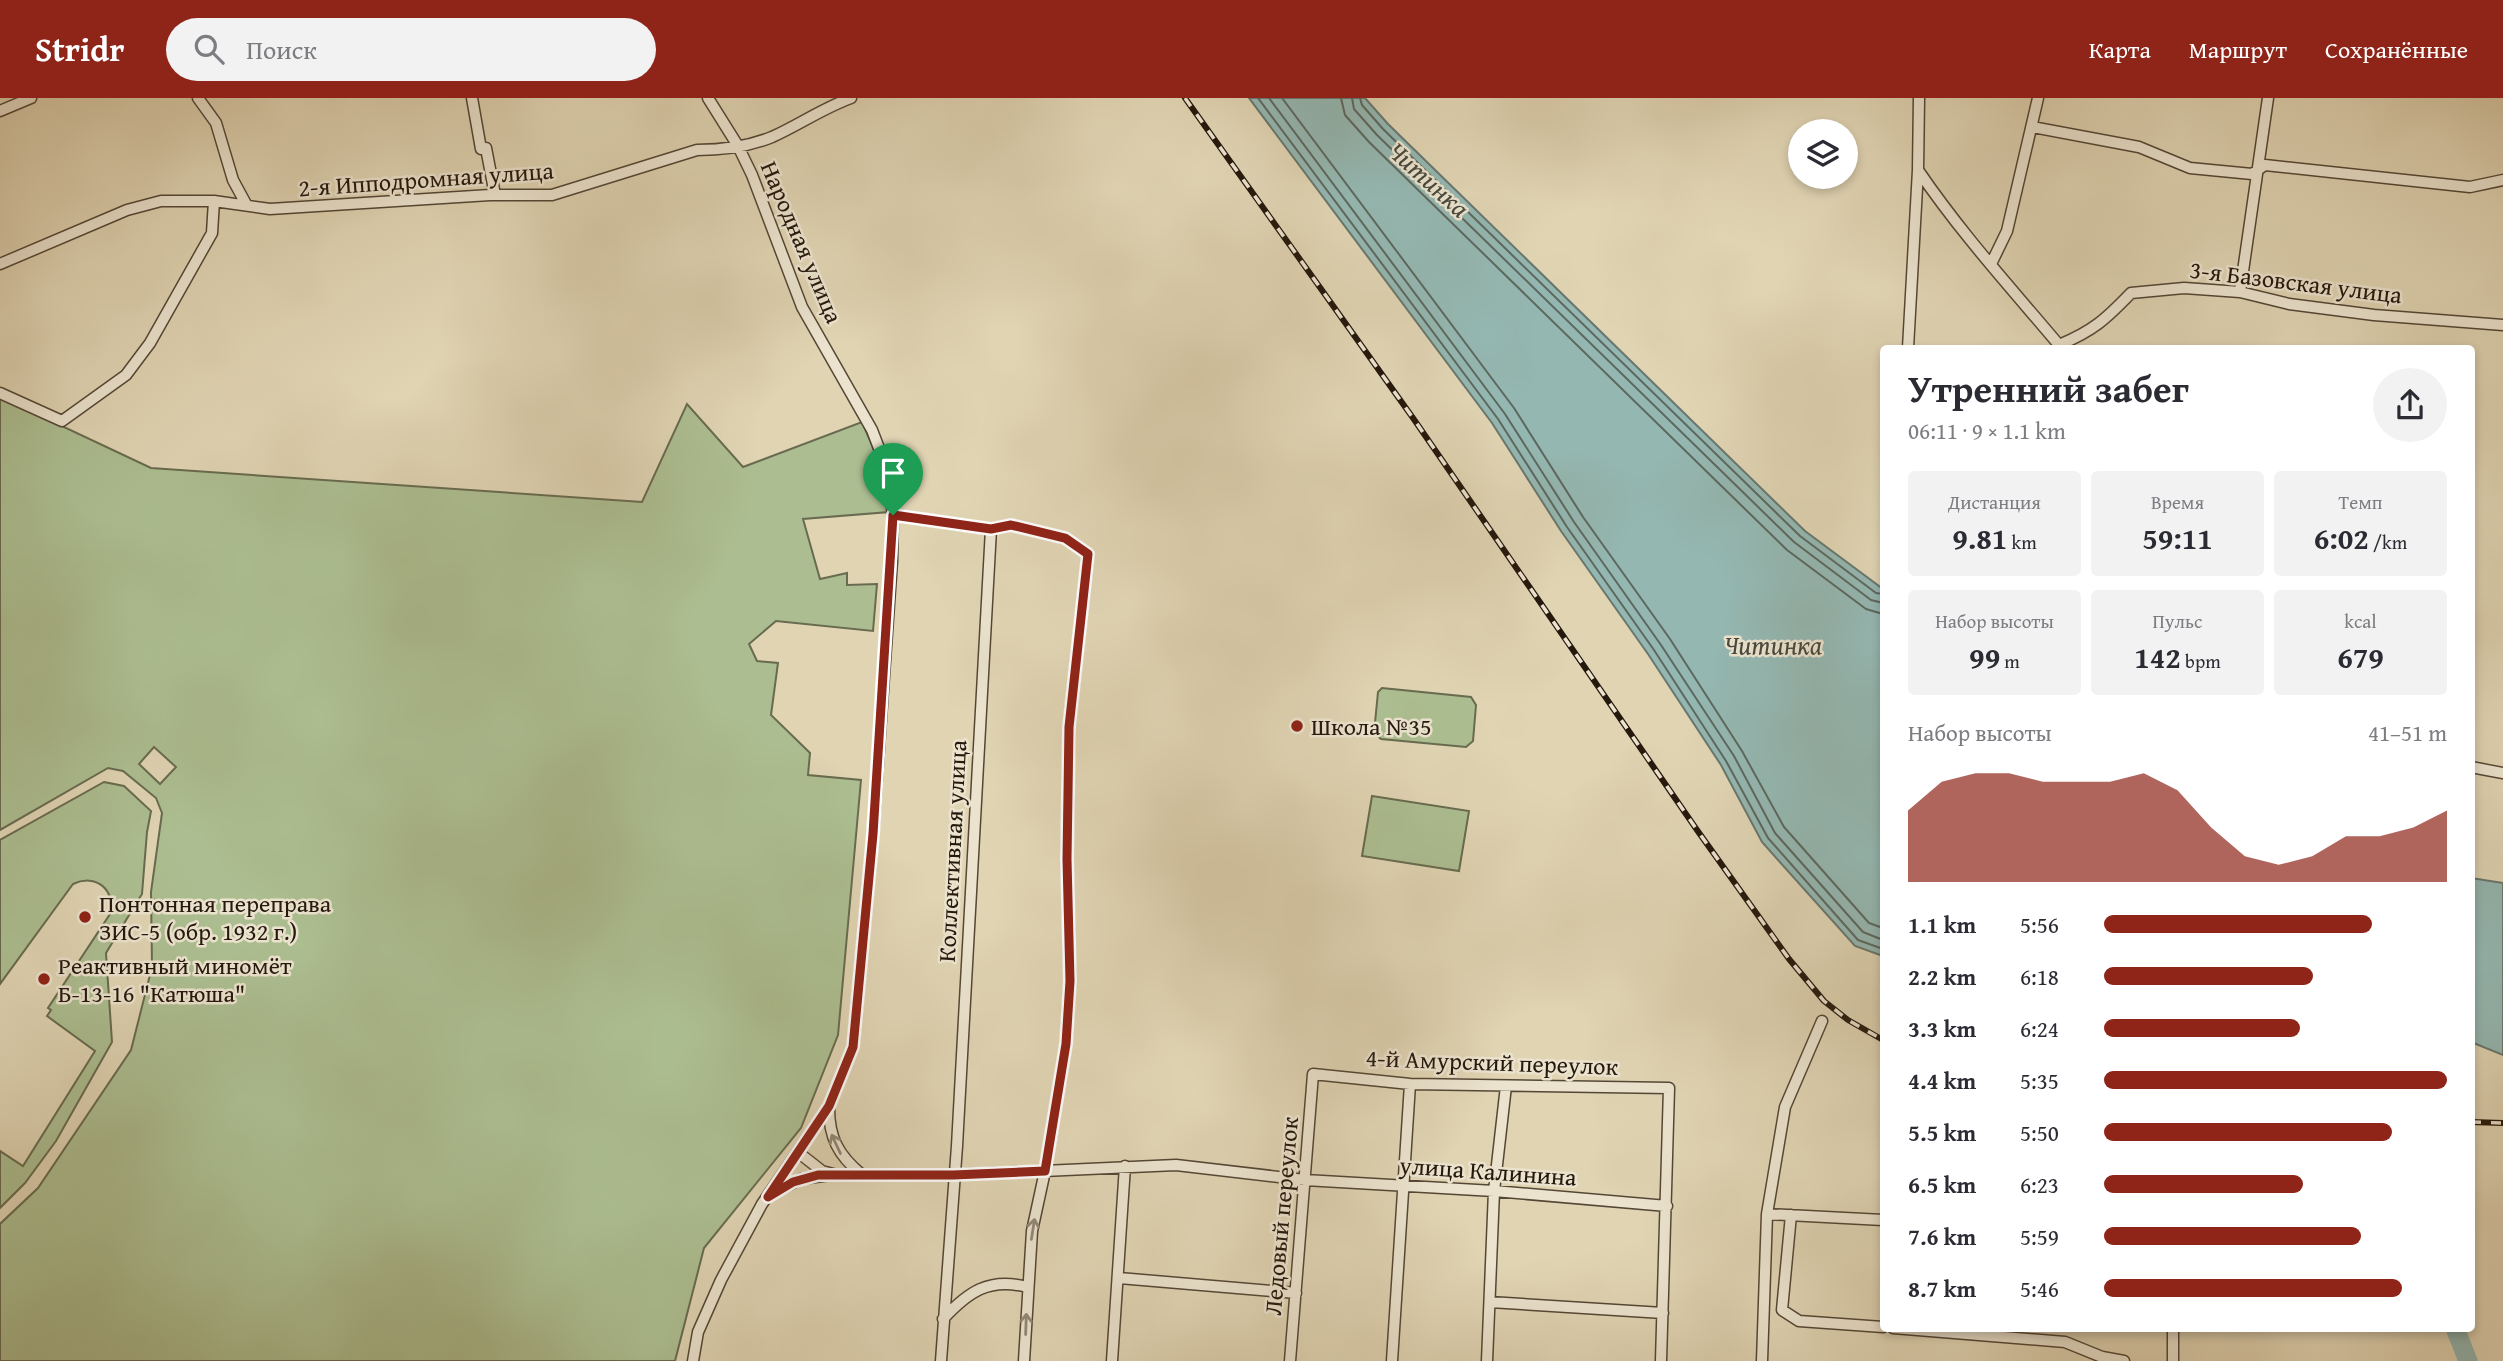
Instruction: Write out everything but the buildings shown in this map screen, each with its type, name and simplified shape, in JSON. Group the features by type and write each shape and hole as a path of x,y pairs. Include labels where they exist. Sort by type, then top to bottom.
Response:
{"street":[{"path":"0,111 31,98"},
{"path":"198,98 216,123 233,180 246,204"},
{"path":"472,98 481,149 486,148 495,195"},
{"name":"Народная улица","path":"693,1361 698,1332 720,1280 768,1197 829,1106 853,1047 873,834 893,515 887,469 872,430 802,307 752,175 738,146 708,98"},
{"name":"2-я Ипподромная улица","path":"0,264 127,210 161,201 214,201 270,209 495,195 552,195 697,150 738,146 771,137 827,106 851,98"},
{"path":"1908,345 1919,170 1919,98"},
{"path":"1919,170 1991,264 2007,231 2038,98"},
{"path":"2240,292 2268,98"},
{"path":"2032,127 2139,148 2190,168 2252,174 2265,165 2470,187 2503,180"},
{"path":"0,393 62,421 126,375 150,343 212,233 214,201"},
{"name":"3-я Базовская улица","path":"1991,264 2059,345 2084,335 2105,320 2131,293 2184,288 2240,292 2289,304 2362,313 2503,325"},
{"path":"893,515 991,529 1011,525 1065,538 1088,554 1069,727 1067,859 1070,981 1066,1044 1032,1231 1024,1361"},
{"name":"Коллективная улица","path":"941,1361 957,1146 991,529"},
{"path":"2475,768 2503,773"},
{"path":"1762,1361 1767,1214 1785,1107 1822,1021"},
{"name":"4-й Амурский переулок","path":"1314,1074 1410,1084 1669,1088 1667,1206"},
{"name":"Ледовый переулок","path":"1290,1361 1314,1074"},
{"path":"1392,1361 1410,1084"},
{"path":"1487,1361 1494,1191 1506,1086"},
{"path":"829,1106 829,1126 835,1145 846,1162 860,1174"},
{"path":"799,1153 822,1171 836,1175"},
{"name":"улица Калинина","path":"768,1197 801,1179 836,1175 953,1175 1177,1165 1305,1180 1494,1191 1667,1206"},
{"path":"1112,1361 1125,1167"},
{"path":"1661,1361 1667,1206"},
{"path":"1767,1214 1880,1220"},
{"path":"1791,1215 1782,1311 1799,1321 1880,1328"},
{"path":"1119,1278 1296,1293"},
{"path":"943,1319 973,1290 1016,1284 1027,1287"},
{"path":"1490,1302 1663,1313"},
{"path":"1942,1332 2065,1342 2102,1357 2124,1361"},
{"path":"2173,1332 2173,1361"}],"green space":[{"path":"0,397 151,468 642,502 687,404 743,467 862,422 884,473 889,512 803,519 820,579 847,573 847,585 877,584 873,631 776,621 749,644 757,661 778,663 771,715 810,753 808,775 861,780 838,1035 801,1128 704,1248 675,1361 0,1361 0,1224 38,1188 131,1050 152,967 151,892 162,813 156,798 123,771 108,768 0,830","holes":["154,747 176,767 160,784 139,764"]},
{"path":"1382,688 1471,697 1476,705 1473,741 1466,747 1381,739 1374,733 1378,692"},
{"path":"104,782 124,786 151,811 142,894 106,953 112,1042 56,1141 25,1183 0,1208 0,1151 23,1166 95,1051 47,1016 51,1010 48,1008 110,914 111,905 107,891 96,882 81,881 73,884 0,984 0,840"},
{"path":"1372,796 1469,811 1459,871 1362,856"}],"water":[{"name":"Читинка","path":"1249,98 1365,98 1388,124 1805,531 1880,587 1880,955 1855,946 1762,842 1721,765 1648,654 1561,531 1492,423"},
{"path":"2475,879 2503,883 2503,1055 2475,1044"}],"waterway":[{"path":"2457,1332 2468,1361"}],"railway":[{"path":"1185,98 1413,418 1789,959 1824,1001 1848,1020 1880,1038"},
{"path":"2475,1122 2503,1123"}],"place":[{"name":"Школа №35","path":"1297,726"},
{"name":"Понтонная переправа ЗИС-5 (обр. 1932 г.)","path":"85,917"},
{"name":"Реактивный миномёт Б-13-16 \"Катюша\"","path":"44,979"}],"route":[{"path":"893,515 991,529 1011,525 1065,538 1088,554 1069,727 1067,859 1070,981 1066,1044 1045,1171 953,1175 818,1175 793,1182 768,1197 829,1106 853,1047 873,834 893,515"}]}
